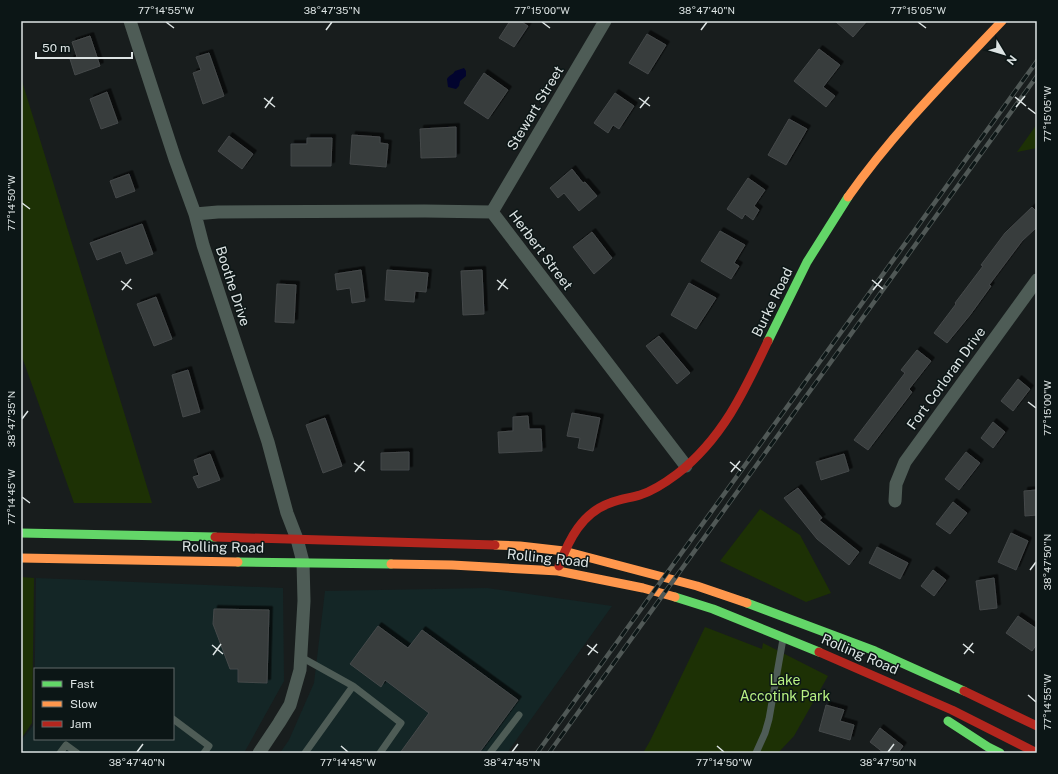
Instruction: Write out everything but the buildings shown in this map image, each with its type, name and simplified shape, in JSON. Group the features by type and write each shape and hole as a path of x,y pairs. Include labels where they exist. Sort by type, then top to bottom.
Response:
{"main road":[{"name":"Burke Road","path":"558,571 564,551 575,530 592,511 609,503 641,495 665,483 686,466 714,438 734,410 806,265 830,224 855,188 886,149 941,86 1002,21"},
{"name":"Rolling Road","path":"21,533 520,546 564,551 657,574 723,594 875,651 970,693 1037,726"},
{"name":"Rolling Road","path":"21,558 459,565 558,571 612,581 643,588 712,609 784,637 952,710 1037,753"},
{"path":"885,680 988,747 1000,753"}],"street":[{"name":"Boothe Drive","path":"130,21 175,159 195,214 203,245 268,442 287,513 297,539 303,562 304,601 301,657 295,689 290,705 259,753"},
{"name":"Stewart Street","path":"492,212 605,21"},
{"name":"Herbert Street","path":"195,214 218,212 492,212 686,466"},
{"name":"Fort Corloran Drive","path":"895,501 896,484 905,462 1035,286"}],"lane":[{"path":"756,753 765,734 769,719 784,637"},
{"path":"301,657 353,686 401,723 380,753"},
{"path":"305,753 353,686"},
{"path":"490,753 519,715"},
{"path":"174,720 208,746 204,753"},
{"path":"60,753 66,745 77,753"}],"shaded area":[{"path":"36,578 283,588 284,681 244,753 21,753 21,741 34,724 34,740 174,740 174,668 35,668"},
{"path":"487,588 612,606 507,753 280,753 289,740 314,683 325,591"}],"green space":[{"path":"21,78 152,503 74,503 21,354"},
{"path":"1037,124 1037,148 1017,152"},
{"path":"760,509 800,535 831,593 806,602 720,561"},
{"path":"21,577 34,578 32,723 21,739"},
{"name":"Lake Accotink Park","path":"705,627 762,649 763,643 828,676 794,736 778,753 643,753"}],"water":[{"path":"464,68 466,71 466,76 460,81 459,86 456,89 448,87 447,79 455,71"}],"railway":[{"path":"537,753 1037,61"},
{"path":"549,753 1037,76"}],"traffic: fast":[{"path":"768,341 807,262 848,197"},
{"path":"21,533 215,537"},
{"path":"238,562 391,564"},
{"path":"675,597 713,609 819,652"},
{"path":"747,603 875,651 964,691"},
{"path":"948,721 1000,753"}],"traffic: slow":[{"path":"848,197 865,173 903,128 942,84 1002,21"},
{"path":"495,545 564,551 697,586 747,603"},
{"path":"21,558 238,562"},
{"path":"391,564 452,565 558,571 643,588 675,597"}],"traffic: jam":[{"path":"559,566 572,537 584,520 592,513 600,507 618,500 640,495 659,486 677,474 707,446 741,396 768,341"},
{"path":"215,537 495,545"},
{"path":"819,652 952,710 1037,753"},
{"path":"964,691 1037,726"}]}
